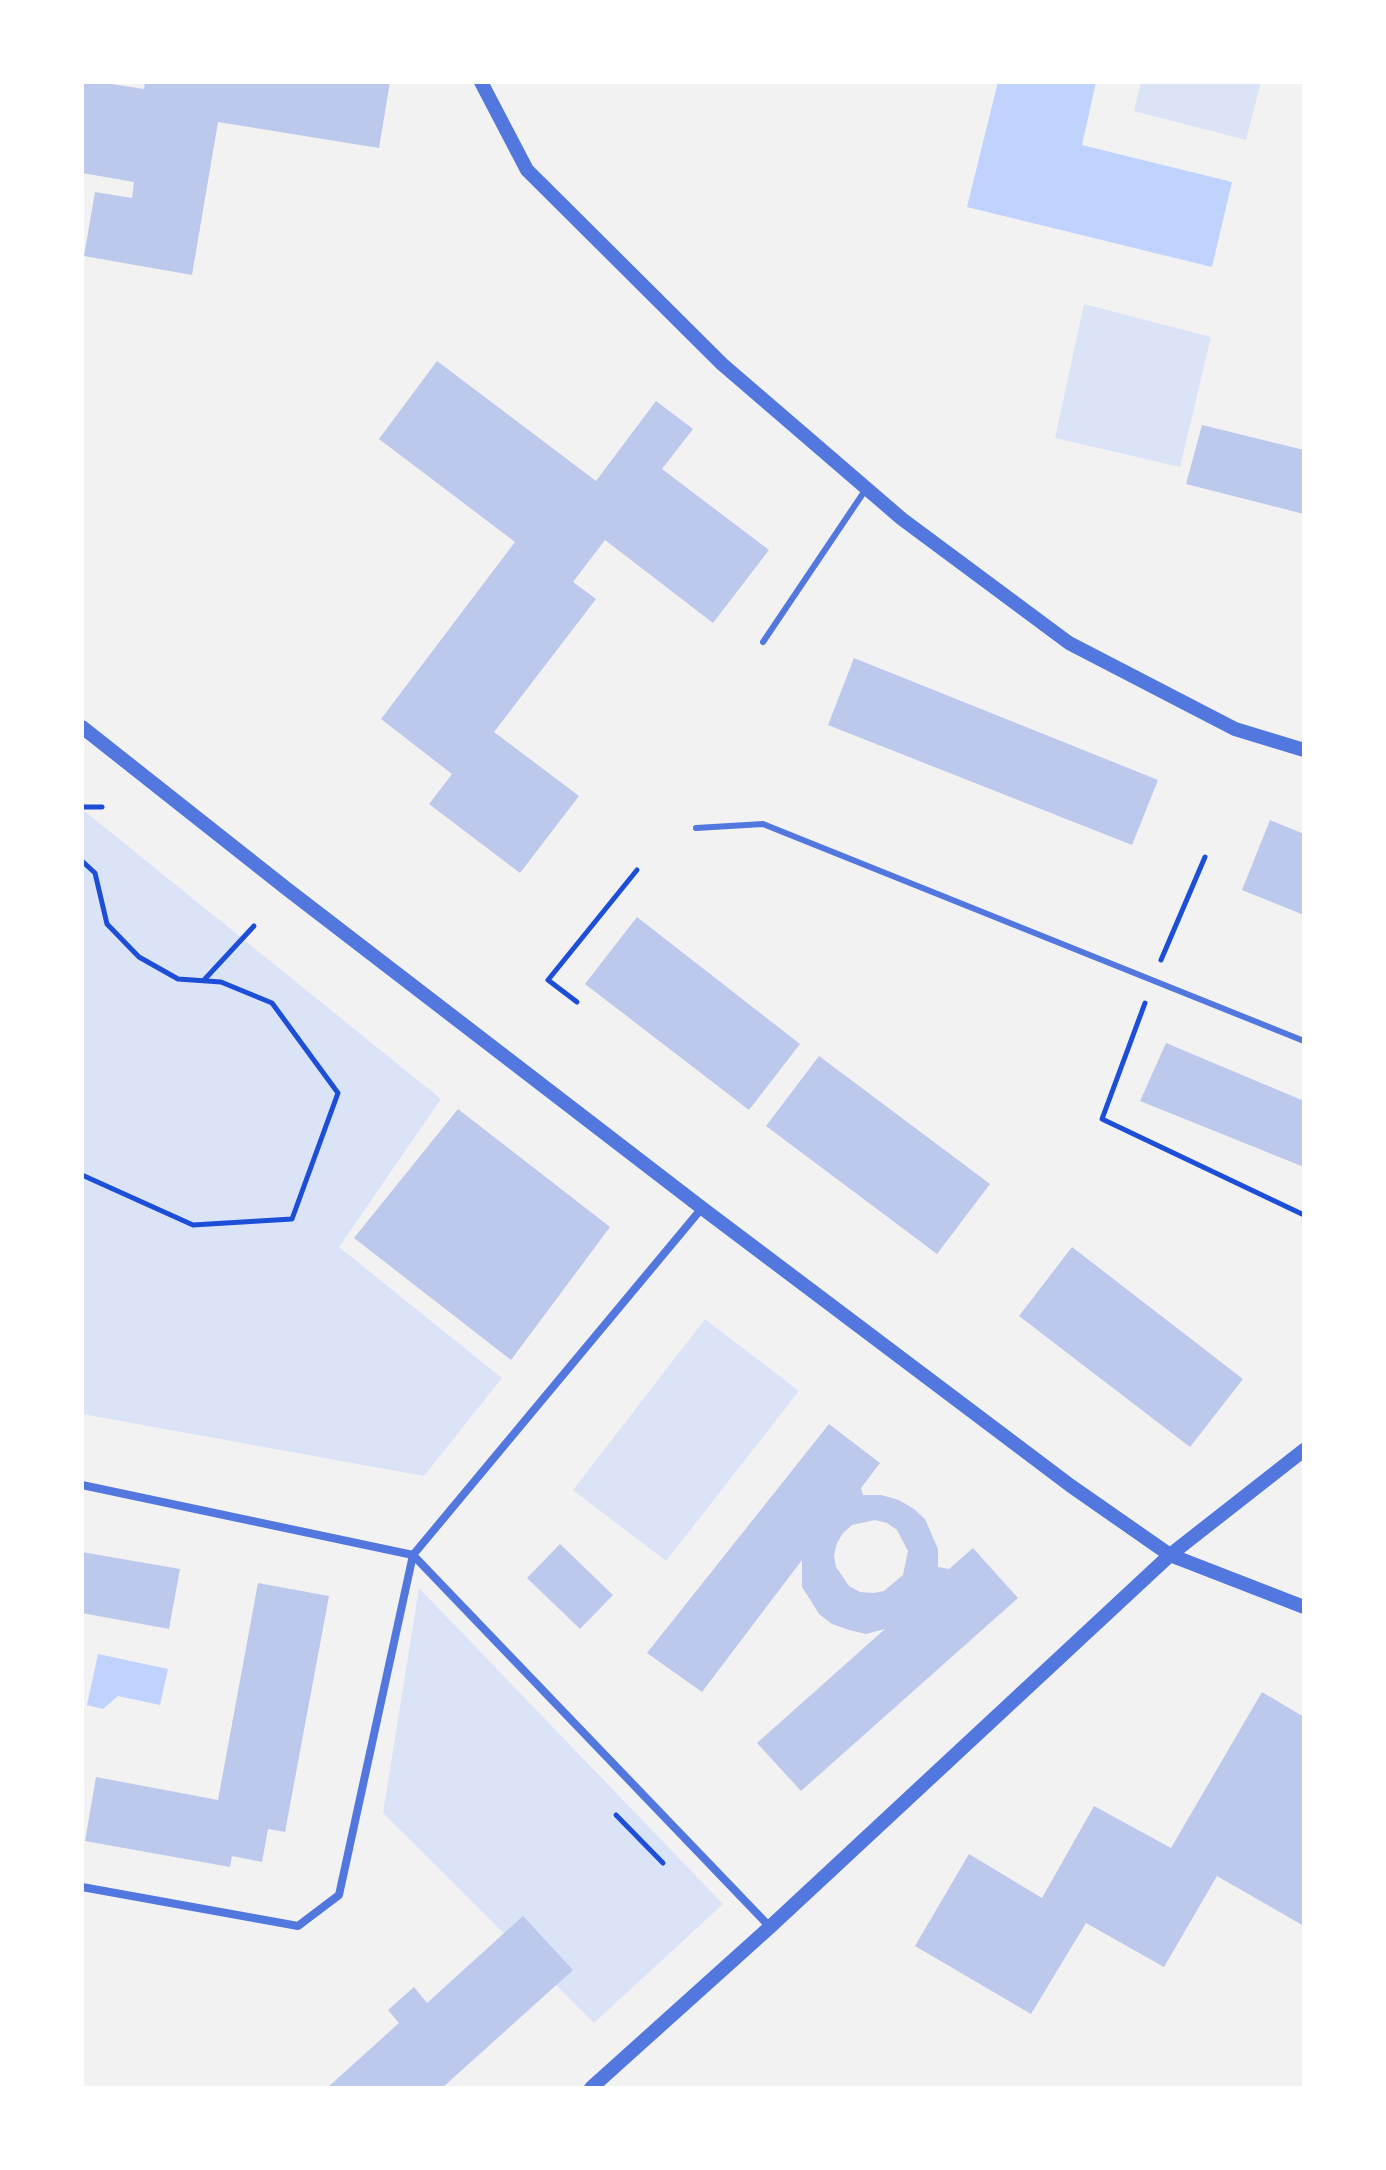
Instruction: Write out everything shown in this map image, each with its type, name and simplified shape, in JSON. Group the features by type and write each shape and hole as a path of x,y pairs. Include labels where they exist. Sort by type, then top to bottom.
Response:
{"street":[{"path":"481,82 527,170 722,364 902,519 1069,643 1235,729 1304,750"},
{"path":"82,727 702,1208 1071,1486 1170,1555 1304,1607"},
{"path":"82,1887 298,1926 339,1895 413,1555 702,1208"},
{"path":"591,2088 770,1927 1170,1555 1304,1450"},
{"path":"82,1485 413,1555 770,1927"}],"lane":[{"path":"763,642 866,488"},
{"path":"696,828 763,824 1304,1041"}],"path":[{"path":"82,807 102,807"},
{"path":"1180,916 1205,857"},
{"path":"82,861 95,873 107,924 139,957 178,979 221,982 272,1003 338,1093 292,1219 193,1225 82,1175"},
{"path":"577,1002 548,980 637,870"},
{"path":"203,981 254,926"},
{"path":"1142,1012 1102,1119 1304,1215"},
{"path":"616,1815 663,1863"}],"shaded area":[{"path":"1141,82 1261,82 1246,140 1134,111"},
{"path":"1084,304 1211,337 1180,467 1055,438"},
{"path":"82,809 441,1099 339,1247 502,1378 424,1476 82,1414"},
{"path":"705,1319 799,1391 666,1561 573,1490"},
{"path":"419,1588 723,1904 594,2023 383,1813"}],"water":[{"path":"998,82 1096,82 1082,145 1232,182 1212,267 967,207"},
{"path":"98,1654 168,1669 160,1705 118,1696 103,1709 87,1705"}],"building":[{"path":"82,82 144,89 145,82 390,82 379,148 218,122 192,275 84,256 95,192 132,198 134,182 82,173"},
{"path":"437,361 596,481 656,401 693,429 662,469 769,550 713,623 605,540 573,582 596,599 494,732 579,796 520,873 429,804 452,774 381,719 515,542 379,439"},
{"path":"1202,425 1304,450 1304,514 1186,484"},
{"path":"854,658 1158,780 1132,845 828,725"},
{"path":"1270,820 1304,834 1304,915 1242,890"},
{"path":"637,917 800,1044 749,1110 585,984"},
{"path":"1166,1043 1304,1101 1304,1167 1140,1101"},
{"path":"819,1056 990,1184 937,1254 766,1126"},
{"path":"458,1109 610,1227 511,1360 354,1238"},
{"path":"1072,1247 1243,1379 1190,1447 1019,1316"},
{"path":"829,1424 880,1463 861,1488 863,1495 881,1495 899,1500 925,1519 938,1549 938,1567 949,1569 973,1548 1018,1598 801,1791 757,1743 885,1629 866,1634 832,1624 819,1614 802,1587 802,1560 702,1692 647,1653","holes":["875,1520 897,1530 908,1551 903,1575 884,1591 860,1592 849,1586 836,1567 834,1555 837,1543 852,1525"]},
{"path":"560,1544 613,1595 580,1629 527,1578"},
{"path":"82,1552 180,1569 169,1629 82,1613"},
{"path":"258,1583 329,1596 285,1832 268,1829 262,1862 232,1856 230,1867 85,1841 96,1777 218,1800"},
{"path":"1262,1692 1304,1717 1304,1926 1217,1876 1164,1967 1086,1923 1031,2014 915,1946 969,1854 1042,1898 1094,1806 1171,1848"},
{"path":"523,1916 573,1970 442,2088 327,2088 399,2023 388,2010 414,1987 427,2003"}]}
